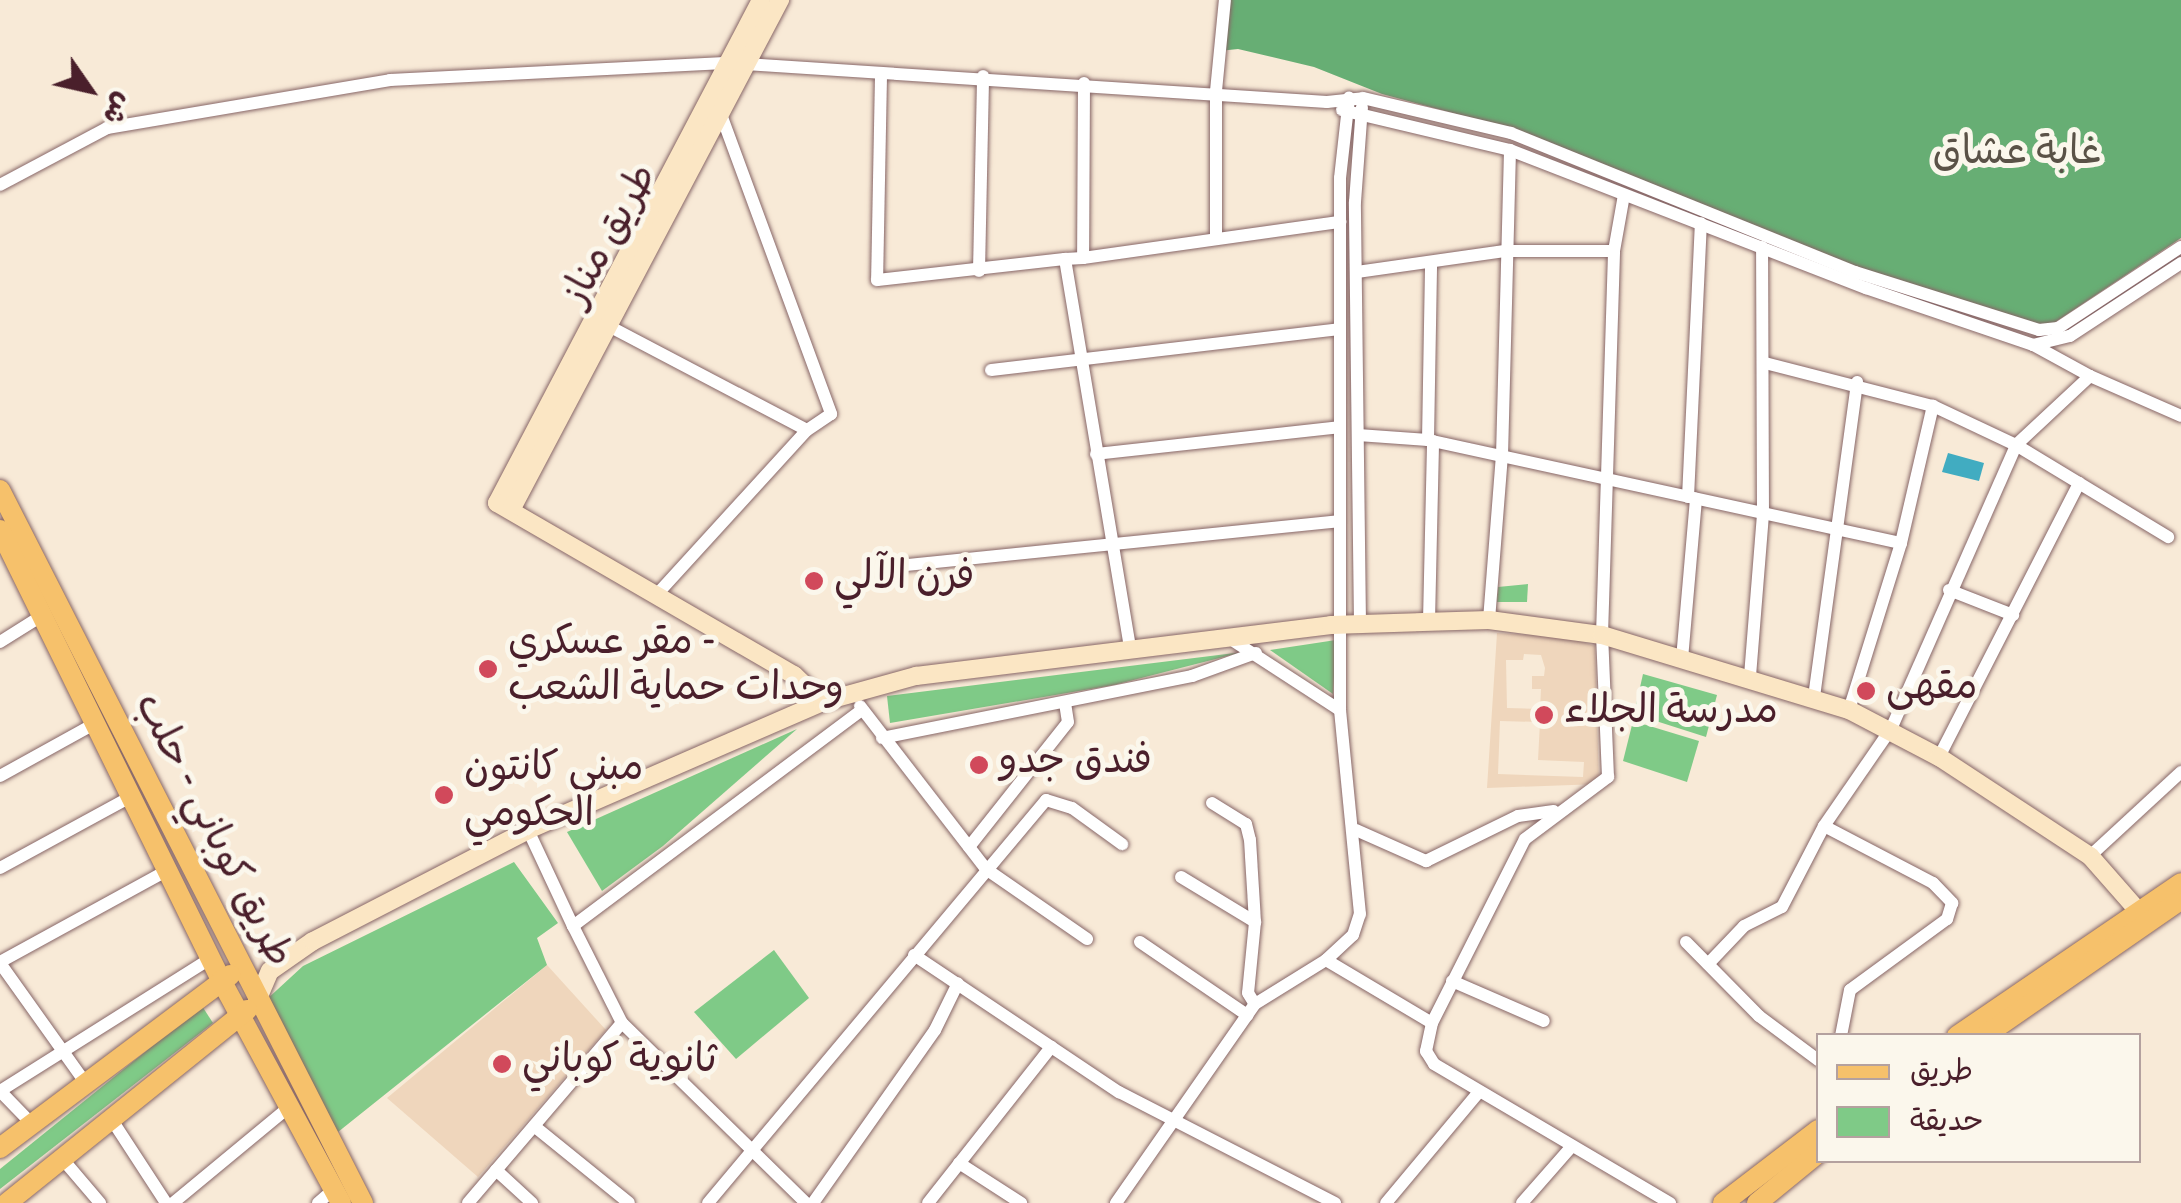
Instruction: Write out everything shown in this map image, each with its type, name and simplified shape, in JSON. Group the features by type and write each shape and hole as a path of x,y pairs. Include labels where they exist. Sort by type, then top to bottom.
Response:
{"main road":[{"name":"طريق مناز","path":"739,64 761,0"},
{"name":"طريق مناز","path":"658,592 504,506 597,321 739,64 780,0"},
{"name":"طريق كوباني - حلب","path":"0,490 40,590 231,975 240,1017 289,1107 331,1198"},
{"name":"طريق كوباني - حلب","path":"2,538 40,590 44,615 211,958 256,1002 363,1203"},
{"path":"658,592 794,675 822,702"},
{"path":"7,1203 29,1192 60,1156 240,1017 256,1002 270,971 313,940 528,830 822,702 858,702 916,676 1224,636 1352,624 1489,620 1602,635 1750,676 1849,710 1891,729 2090,856 2145,916"},
{"path":"1988,1033 2145,916 2181,883"},
{"path":"1961,1033 2145,916 2181,900"},
{"path":"0,1148 231,975 270,971"},
{"path":"1723,1203 1816,1132"},
{"path":"1757,1203 1816,1155"}],"street":[{"path":"1216,239 1216,91 1225,0"},
{"path":"0,185 107,128 390,80 739,64 882,76 983,76 1216,91 1327,102 1511,133 1855,272 2039,330 2058,328 2181,247"},
{"path":"882,76 877,280 1083,258 1340,222"},
{"path":"979,271 983,76"},
{"path":"1083,258 1084,83"},
{"path":"1355,106 1510,150 2032,345 2090,376 2181,416"},
{"path":"1352,624 1340,521 1340,222 1355,106"},
{"path":"1116,1203 1170,1118 1251,1010 1326,960 1353,934 1360,914 1356,830 1340,710 1352,624 1358,435 1355,106"},
{"path":"658,592 808,430 832,414 716,107"},
{"path":"1489,620 1502,456 1510,150"},
{"path":"1356,830 1426,861 1518,816 1554,811 1596,791 1608,777 1602,635 1611,479 1614,251 1624,195"},
{"path":"1682,659 1701,223"},
{"path":"1750,676 1764,515 1766,364 1762,247"},
{"path":"1357,272 1431,265 1505,251 1614,251"},
{"path":"1066,259 1130,648"},
{"path":"2032,345 2070,336 2181,263"},
{"path":"1429,621 1431,265"},
{"path":"597,321 808,430"},
{"path":"991,370 1340,329"},
{"path":"1766,364 1857,382 1933,406 2016,444 2168,537"},
{"path":"1708,964 1744,926 1782,907 1824,826 1891,729 2016,444 2090,376"},
{"path":"1814,697 1857,382"},
{"path":"1849,710 1901,543 1933,406"},
{"path":"1096,454 1340,428"},
{"path":"1358,435 1431,441 1764,515 1836,524 1901,543"},
{"path":"1939,757 2079,483"},
{"path":"898,566 1340,521"},
{"path":"1949,590 2012,615"},
{"path":"0,642 44,615"},
{"path":"1224,636 1340,710"},
{"path":"882,738 1192,676 1256,653"},
{"path":"573,926 858,702 986,868 1088,939"},
{"path":"968,847 1068,722 1066,703"},
{"path":"0,776 96,723"},
{"path":"2090,856 2181,772"},
{"path":"0,868 132,796"},
{"path":"708,1203 1046,800 1072,808 1122,844"},
{"path":"1212,803 1246,824 1255,922 1248,993 1251,1010"},
{"path":"1554,811 1506,867 1432,1023 1426,1051 1434,1064 1477,1094 1670,1203"},
{"path":"1824,826 1933,882 1952,903 1947,919 1850,990 1842,1033"},
{"path":"528,830 622,1022 810,1203 935,1030 958,984"},
{"path":"85,1082 0,962 168,870"},
{"path":"1182,877 1255,922"},
{"path":"1140,942 1251,1010"},
{"path":"1686,942 1759,1016 1816,1059"},
{"path":"914,955 1051,1047 1170,1118 1334,1203"},
{"path":"32,1123 0,1091 61,1048 211,958"},
{"path":"1326,960 1432,1023"},
{"path":"1452,981 1544,1021"},
{"path":"468,1203 622,1022"},
{"path":"928,1203 1051,1047"},
{"path":"1386,1203 1477,1094"},
{"path":"110,1117 169,1203 289,1107"},
{"path":"534,1126 630,1203"},
{"path":"1522,1203 1572,1146"},
{"path":"60,1156 100,1203"},
{"path":"959,1163 1021,1203"},
{"path":"496,1170 532,1203"}],"shaded area":[{"name":"مدرسة الجلاء","path":"1497,633 1567,637 1595,646 1599,784 1487,788","holes":["1524,654 1541,655 1545,668 1544,676 1532,676 1532,689 1541,689 1540,709 1507,708 1506,660 1523,660","1500,721 1540,722 1538,760 1584,762 1583,777 1498,774"]},
{"name":"ثانوية كوباني","path":"547,965 606,1030 478,1177 387,1098"}],"green space":[{"name":"غابة عشاق","path":"1221,0 2181,0 2181,238 2045,329 1871,275 1512,129 1382,94 1314,67 1238,49 1219,51"},
{"path":"1528,584 1527,602 1497,602 1498,587"},
{"path":"1336,640 1333,694 1270,650"},
{"path":"1243,652 1114,685 890,723 887,696"},
{"path":"1643,674 1717,695 1706,737 1634,714"},
{"path":"1633,721 1699,741 1687,782 1623,761"},
{"path":"797,729 663,846 602,891 567,832"},
{"path":"514,862 558,923 537,938 547,965 338,1132 265,1001 303,966"},
{"path":"774,950 809,998 736,1059 694,1012"},
{"path":"202,1006 213,1023 0,1189 0,1169"}],"water":[{"path":"1948,453 1984,463 1979,481 1942,472"}],"place":[{"name":"فرن الآلي","path":"814,581"},
{"name":"مقر عسكري - وحدات حماية الشعب","path":"488,669"},
{"name":"مقهى","path":"1866,691"},
{"name":"مدرسة الجلاء","path":"1544,715"},
{"name":"فندق جدو","path":"979,765"},
{"name":"مبنى كانتون الحكومي","path":"444,795"},
{"name":"ثانوية كوباني","path":"502,1064"}]}
